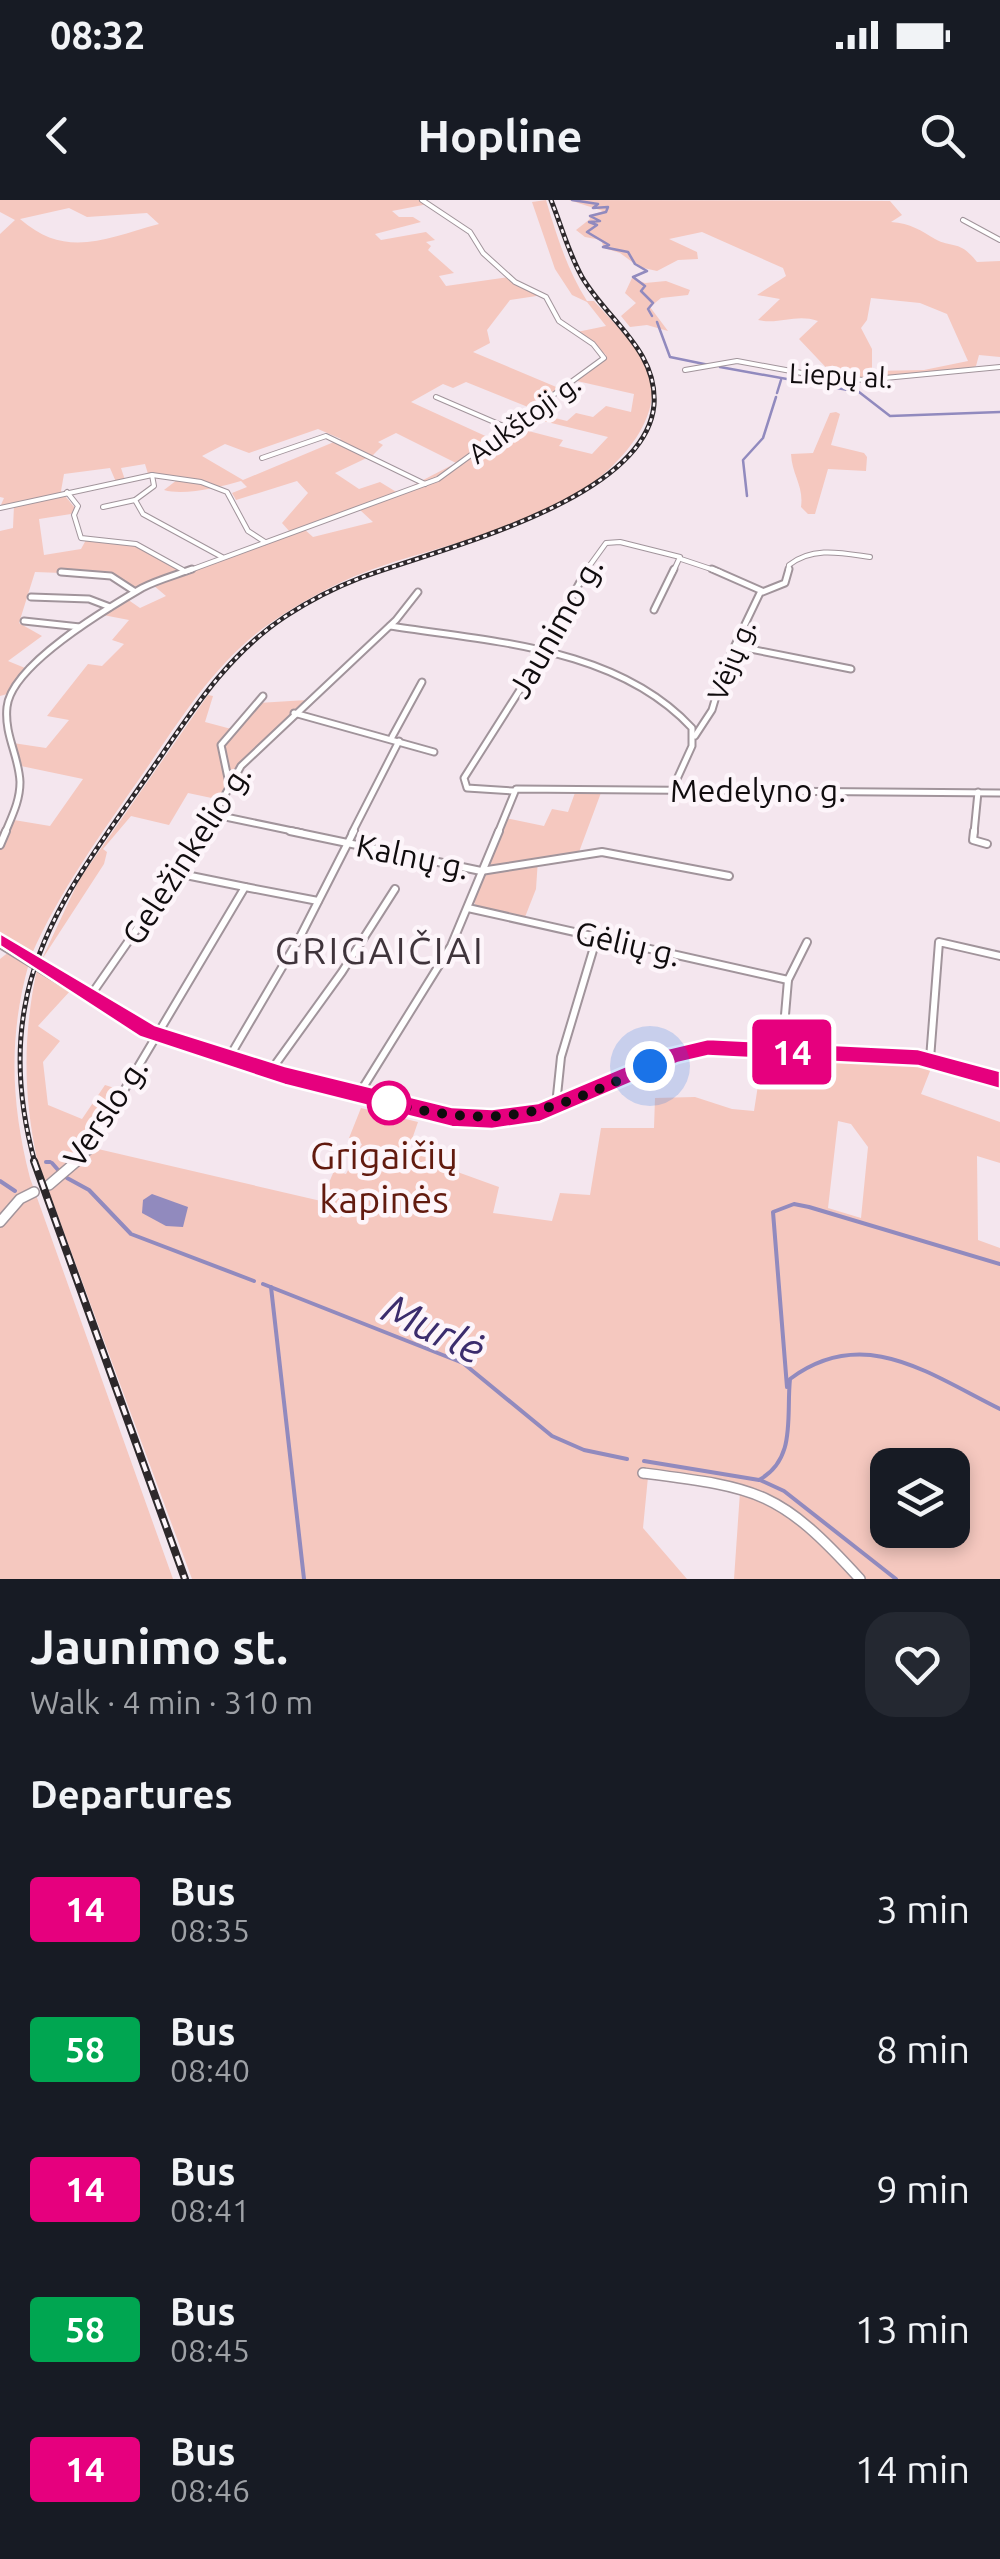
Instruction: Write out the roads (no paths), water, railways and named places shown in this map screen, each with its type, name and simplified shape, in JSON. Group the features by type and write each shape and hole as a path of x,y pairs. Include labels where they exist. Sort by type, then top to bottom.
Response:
{"main road":[{"path":"0,940 156,1034 358,1096 470,1119 509,1118 556,1107 692,1050 930,1059 1000,1080"}],"street":[{"name":"Aukštoji g.","path":"4,699 28,668 136,592 184,570 426,484 509,428 604,355 559,320 542,294 515,282 483,253 470,232 422,200"},
{"path":"963,220 1000,240"},
{"name":"Liepų al.","path":"685,370 710,369 730,361 777,372 852,380 915,378 1000,367"},
{"path":"436,397 509,428"},
{"path":"262,458 326,436 426,484"},
{"path":"103,506 135,500 154,486 152,476"},
{"path":"0,508 152,476 201,482 227,492 246,528 266,542"},
{"path":"67,492 78,506 74,515 81,538 136,544 184,570"},
{"path":"135,500 143,514 222,556"},
{"name":"Jaunimo g.","path":"514,790 467,788 464,778 543,651 580,579 606,543 671,552 681,559"},
{"name":"Vėjų g.","path":"672,790 694,736 712,710 734,646 762,591 785,584 789,578 788,564 801,555 827,552 870,558"},
{"path":"654,610 681,559 735,576 762,591"},
{"path":"61,572 111,576 136,592"},
{"name":"Geležinkelio g.","path":"89,997 216,815 230,784 254,750 389,626 418,592"},
{"path":"32,597 89,599 110,607"},
{"path":"24,621 81,628"},
{"path":"389,626 543,651 600,665 686,720 694,736"},
{"path":"734,646 851,669"},
{"path":"229,1058 349,842 422,682"},
{"path":"230,784 222,746 263,696"},
{"path":"0,845 14,815 20,789 19,764 6,732 4,699"},
{"path":"294,714 434,752"},
{"path":"358,1096 430,982 468,908 514,790"},
{"name":"Medelyno g.","path":"514,790 1000,792"},
{"path":"978,792 973,840 987,844"},
{"name":"Kalnų g.","path":"216,815 481,872 602,852 729,876"},
{"path":"176,872 318,901"},
{"name":"Verslo g.","path":"48,1185 88,1150 245,887"},
{"path":"271,1071 396,889"},
{"name":"Gėlių g.","path":"468,908 788,980"},
{"path":"556,1107 561,1057 597,937"},
{"path":"782,1051 788,980 807,942"},
{"path":"930,1059 939,942 1000,956"},
{"name":"Verslo g.","path":"0,1222 20,1199 34,1192"},
{"path":"643,1473 756,1492 814,1528 860,1579"}],"waterway":[{"path":"572,200 598,204 593,208 608,207 606,212 590,216 600,221 589,222 597,225 587,232 609,245 603,247 628,252 635,264 647,271 633,277 645,286 641,291 653,303 648,309 652,316"},
{"path":"657,322 670,357 709,365"},
{"path":"720,367 859,392 890,416 1000,412"},
{"path":"777,393 781,380"},
{"path":"747,496 743,460 763,438 776,397"},
{"name":"Murlė","path":"52,1163 59,1171"},
{"name":"Murlė","path":"67,1178 89,1190 131,1234 254,1281"},
{"path":"0,1181 15,1191"},
{"path":"787,1387 773,1212 794,1204 809,1207 1000,1264"},
{"name":"Murlė","path":"263,1284 271,1287"},
{"name":"Murlė","path":"271,1287 463,1363 552,1436 584,1450 627,1459"},
{"path":"271,1287 304,1579"},
{"name":"Murlė","path":"644,1461 759,1480 771,1471 784,1449 790,1379 817,1363 844,1356 896,1360 1000,1409"},
{"path":"760,1480 784,1491 896,1579"}],"railway":[{"path":"35,1163 23,1105 20,1046 25,1006 44,943 92,856 226,668 264,632 331,590 483,537 577,495 615,469 642,439 654,405 648,368 629,336 582,277 551,200"},
{"path":"34,1161 185,1579"}],"district":[{"name":"GRIGAIČIAI","path":"380,950"}],"park label":[{"name":"Grigaičių kapinės","path":"384,1177"}]}
